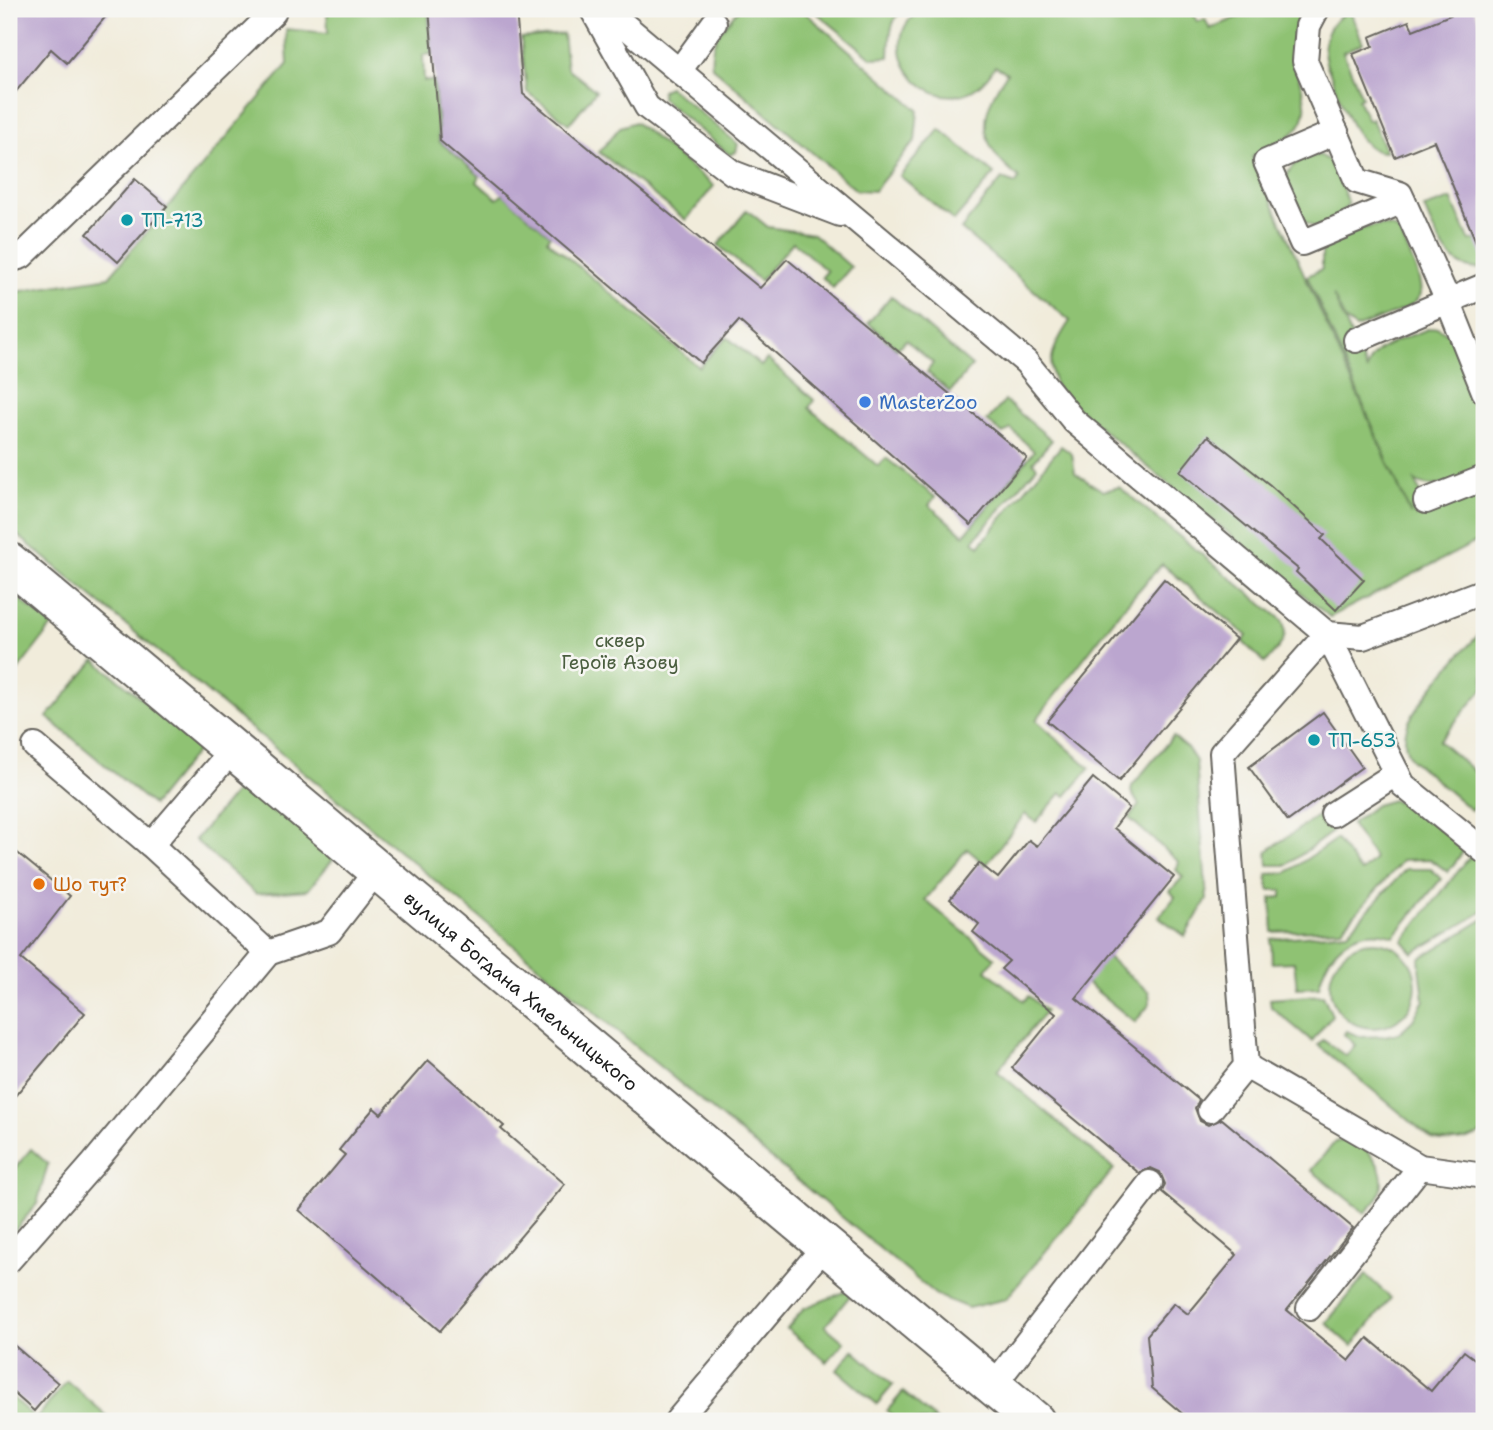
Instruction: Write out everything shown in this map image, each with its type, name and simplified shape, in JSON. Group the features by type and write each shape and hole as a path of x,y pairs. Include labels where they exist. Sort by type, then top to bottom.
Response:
{"street":[{"name":"вулиця Богдана Хмельницького","path":"9,562 1035,1421"}],"lane":[{"path":"9,260 22,256 263,23 274,9"},
{"path":"592,9 647,107 733,173 858,220"},
{"path":"605,9 1026,362 1074,421 1327,634 1403,785 1484,851"},
{"path":"1317,9 1308,26 1305,61 1357,181 1400,194 1448,301 1484,391"},
{"path":"679,71 714,23"},
{"path":"1336,132 1266,162 1302,243 1404,201"},
{"path":"1356,340 1484,286"},
{"path":"1426,501 1484,478"},
{"path":"1327,634 1363,637 1484,592"},
{"path":"1210,1110 1246,1066 1222,753 1327,634"},
{"path":"35,746 151,845 268,953"},
{"path":"151,845 233,749"},
{"path":"1333,814 1397,773"},
{"path":"9,1260 94,1163 268,953 329,932 377,870"},
{"path":"1246,1066 1420,1167 1484,1176"},
{"path":"1309,1308 1420,1167"},
{"path":"993,1386 1150,1183"},
{"path":"677,1421 825,1246"}],"green space":[{"name":"сквер Героїв Азову","path":"327,9 428,9 432,54 423,55 424,81 434,81 439,141 480,176 477,182 497,199 503,194 550,235 547,240 699,367 727,337 761,366 767,359 814,400 809,408 878,466 886,458 935,497 929,505 964,535 1034,451 1011,429 1003,434 987,421 1005,401 1052,440 1033,462 1037,467 973,541 979,546 1061,446 1072,454 1075,473 1103,491 1119,487 1282,620 1284,638 1265,663 1243,642 1247,636 1162,564 1123,608 1036,720 1090,768 1066,796 1061,793 1036,822 1025,814 986,865 967,849 925,900 995,958 986,970 1024,1001 1029,996 1046,1011 997,1071 1114,1169 1006,1299 968,1308 936,1295 9,528 9,293 109,277 288,64 286,29 328,33"},
{"path":"739,9 801,9 918,110 915,141 874,191 856,190 712,67 715,42"},
{"path":"812,9 902,9 892,26 889,57 872,58"},
{"path":"921,9 1191,9 1198,22 1205,19 1210,29 1257,9 1304,9 1295,28 1292,50 1303,92 1305,113 1294,132 1252,157 1411,515 1307,276 1322,269 1322,252 1348,234 1372,226 1393,228 1400,233 1418,276 1421,289 1419,298 1399,311 1356,328 1345,320 1333,295 1367,371 1374,355 1390,344 1437,327 1450,335 1484,417 1484,467 1440,485 1423,485 1415,481 1428,509 1484,487 1484,538 1330,617 1062,396 1052,376 1052,357 1070,321 961,229 1002,179 1016,184 1019,178 995,154 986,129 990,103 1007,73 995,66 977,87 957,95 937,93 919,82 906,66 901,47 905,27"},
{"path":"1350,11 1363,43 1343,52 1362,97 1358,99 1368,121 1372,119 1386,152 1375,150 1356,132 1341,103 1326,63 1324,47 1328,32 1337,20"},
{"path":"563,34 567,68 596,91 569,124 527,92 521,38"},
{"path":"669,87 738,144 736,152 730,155 661,98 662,90"},
{"path":"635,122 714,186 686,220 599,152 620,127"},
{"path":"940,129 994,174 954,221 900,176"},
{"path":"1320,155 1334,164 1348,204 1336,221 1314,227 1303,221 1286,181 1287,175 1297,162"},
{"path":"1451,199 1470,241 1484,238 1484,268 1461,265 1452,259 1438,240 1424,208"},
{"path":"747,210 768,227 813,234 851,267 833,288 822,277 827,271 793,242 760,281 718,245"},
{"path":"891,296 972,366 950,392 927,372 933,363 906,340 897,349 868,323"},
{"path":"9,590 52,626 15,674 9,668"},
{"path":"1484,630 1484,688 1439,741 1484,780 1484,795 1471,810 1412,760 1407,752 1405,734 1421,703"},
{"path":"95,660 200,747 153,805 47,717"},
{"path":"1173,736 1188,749 1196,761 1207,899 1185,936 1159,917 1175,897 1170,891 1183,877 1176,870 1179,862 1129,818 1139,805 1131,792 1132,786"},
{"path":"243,783 335,857 308,890 256,894 195,840"},
{"path":"1393,800 1410,805 1465,849 1448,872 1430,859 1403,860 1342,929 1273,932 1271,898 1282,897 1282,890 1269,890 1267,874 1286,873 1336,839 1361,872 1375,859 1351,824 1376,805"},
{"path":"1319,815 1332,832 1287,865 1268,865 1267,851"},
{"path":"1472,854 1484,864 1484,911 1413,953 1403,941"},
{"path":"1406,869 1431,869 1441,879 1394,936 1367,933 1344,942 1328,961 1319,987 1297,988 1294,962 1272,963 1271,939 1348,932"},
{"path":"1484,919 1484,1132 1465,1140 1439,1141 1432,1139 1318,1045 1323,1040 1346,1056 1355,1045 1344,1034 1346,1031 1362,1037 1399,1033 1413,1020 1424,1000 1419,959"},
{"path":"1373,942 1397,949 1409,961 1416,985 1409,1009 1397,1021 1373,1028 1349,1021 1337,1009 1330,985 1337,961 1349,949"},
{"path":"1098,949 1149,992 1150,1004 1135,1022 1077,975"},
{"path":"1323,995 1332,1015 1312,1041 1271,1007 1270,999"},
{"path":"1335,1142 1354,1142 1369,1153 1382,1178 1379,1196 1365,1213 1311,1170"},
{"path":"31,1149 48,1164 37,1204 9,1237 9,1175"},
{"path":"1366,1275 1391,1298 1352,1346 1326,1323"},
{"path":"852,1289 854,1291 825,1326 844,1342 827,1362 787,1329 804,1308"},
{"path":"853,1350 893,1385 877,1404 837,1370"},
{"path":"67,1381 113,1421 9,1421 9,1395 36,1419"},
{"path":"903,1392 937,1421 898,1421 887,1411"}],"building":[{"path":"9,9 112,9 67,63 51,49 9,100"},
{"path":"429,9 516,9 523,94 760,288 787,259 1027,458 971,525 739,321 701,363 440,141"},
{"path":"1465,9 1474,9 1484,33 1484,261 1434,141 1395,157 1353,54 1373,46 1370,37 1409,21 1413,30"},
{"name":"ТП-713","path":"135,179 167,206 118,262 87,234"},
{"path":"1208,436 1270,485 1325,535 1321,539 1364,580 1336,610 1296,572 1298,569 1180,471"},
{"path":"1164,579 1236,639 1119,781 1047,721"},
{"name":"ТП-653","path":"1323,712 1362,767 1288,821 1249,767"},
{"path":"1093,778 1129,808 1114,828 1174,877 1076,998 1199,1100 1195,1108 1200,1121 1208,1125 1222,1119 1353,1228 1287,1310 1349,1361 1368,1338 1431,1391 1464,1351 1484,1366 1484,1421 1191,1421 1152,1388 1147,1335 1174,1303 1188,1314 1237,1255 1162,1192 1165,1184 1160,1172 1151,1168 1139,1173 1012,1068 1056,1014 1001,969 1009,961 973,932 979,924 950,899 979,863 998,878 1029,840 1037,846"},
{"path":"9,846 70,896 21,959 85,1013 9,1103"},
{"path":"428,1060 504,1126 501,1129 565,1184 440,1331 299,1210 345,1155 339,1150 374,1108 381,1114"},
{"path":"9,1341 58,1383 34,1411 9,1389"}],"place":[{"name":"ТП-713","path":"127,220"},
{"name":"MasterZoo","path":"865,402"},
{"name":"ТП-653","path":"1314,740"},
{"name":"Шо тут?","path":"39,884"}]}
